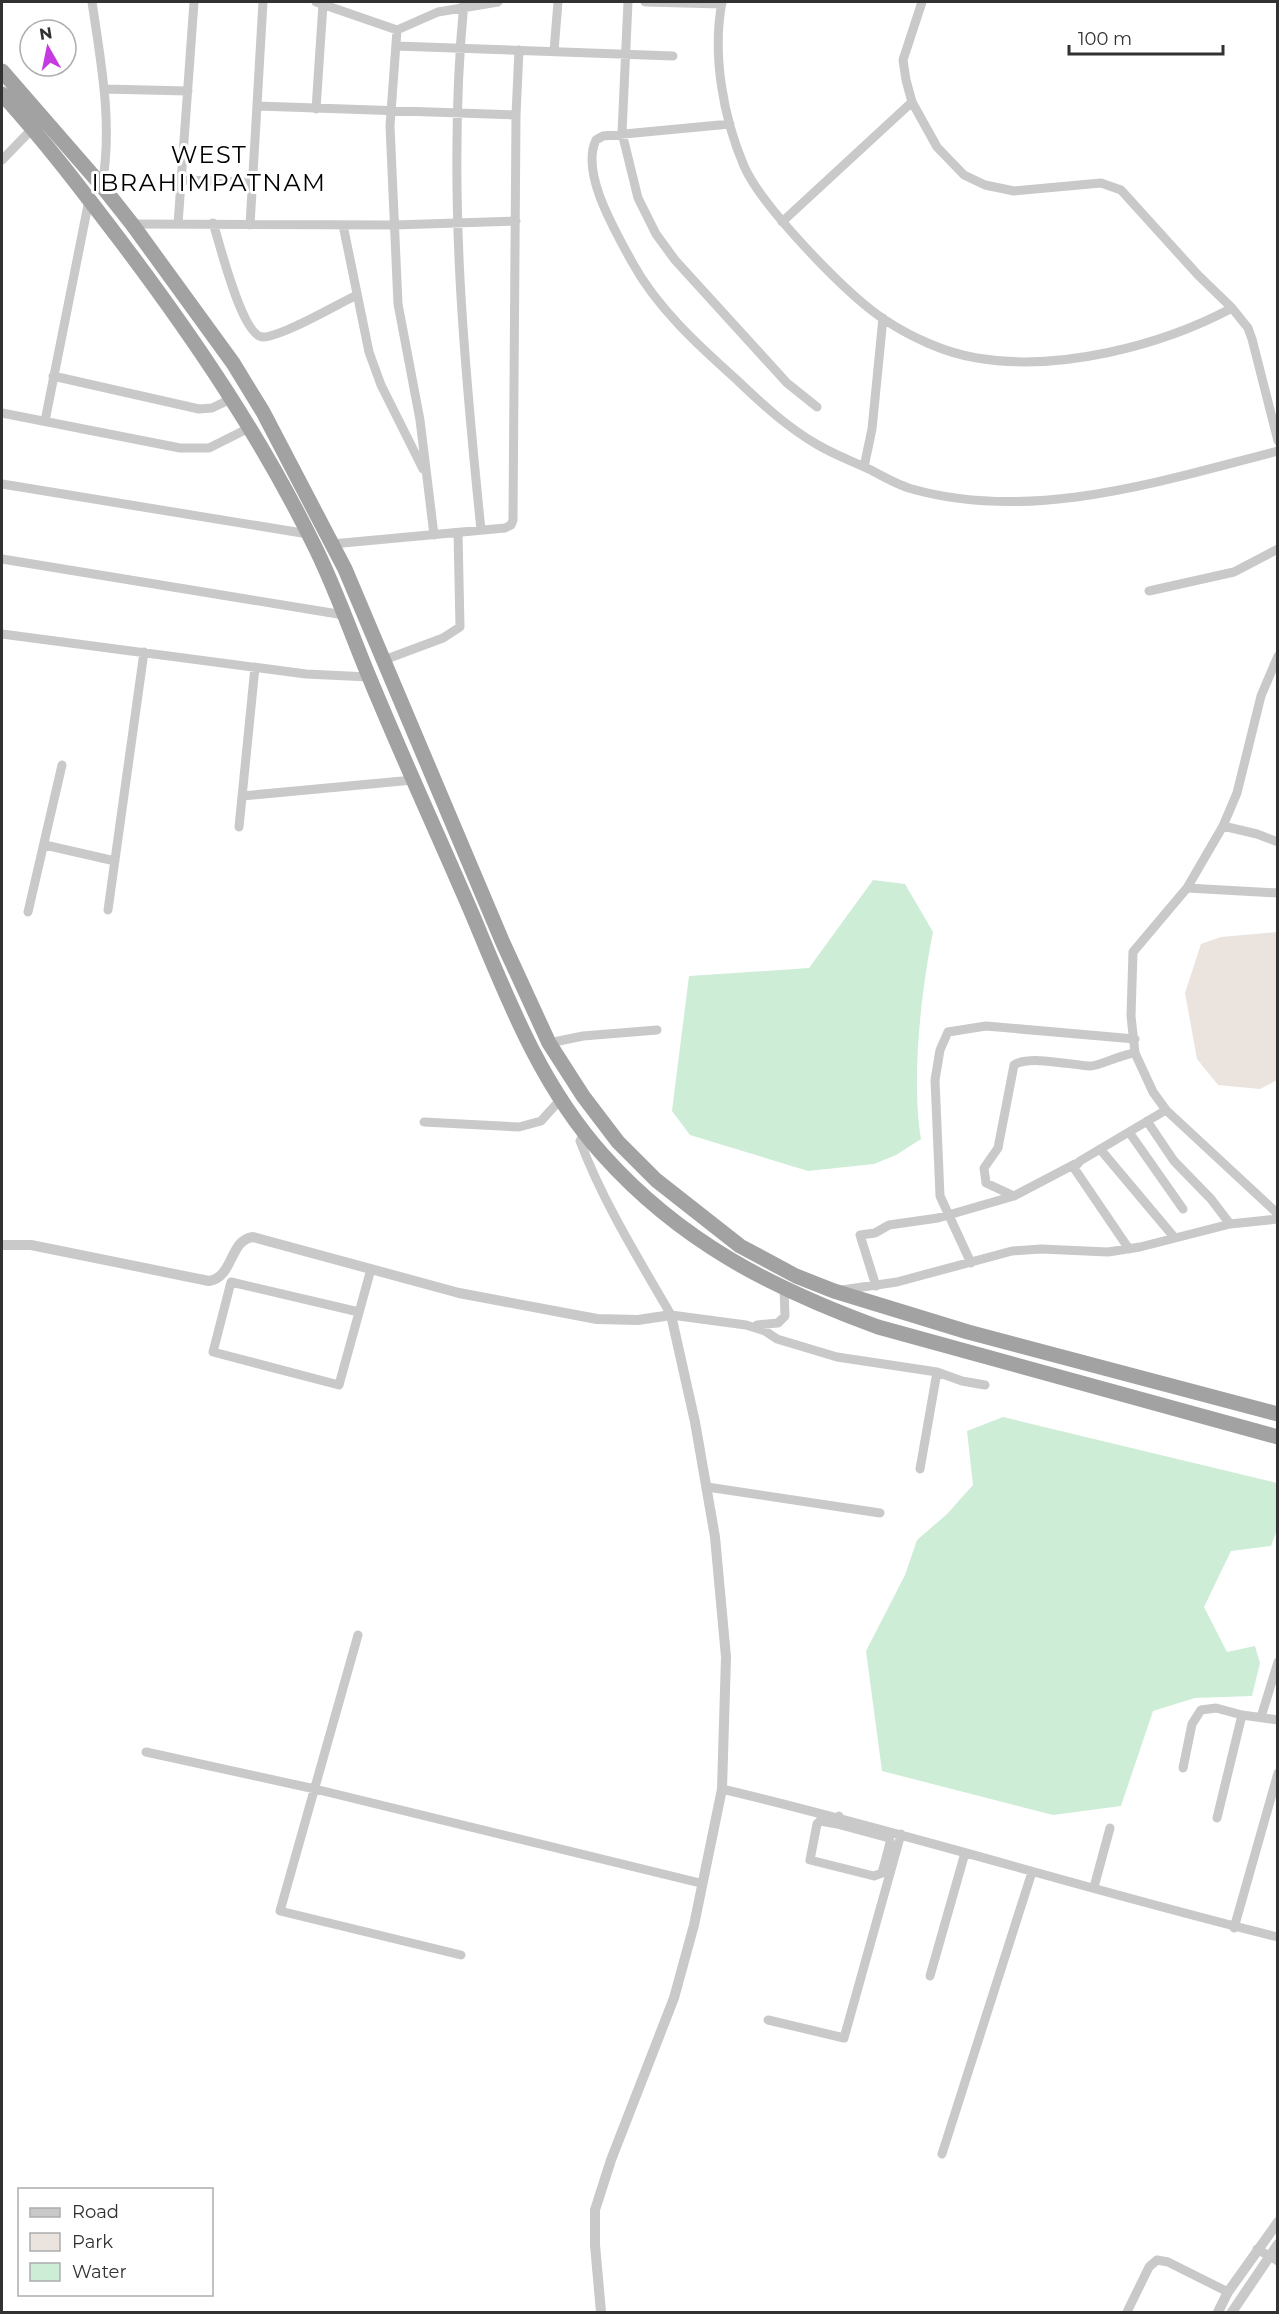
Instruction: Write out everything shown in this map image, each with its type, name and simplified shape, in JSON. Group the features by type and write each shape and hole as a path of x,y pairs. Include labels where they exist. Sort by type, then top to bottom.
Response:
{"highway":[{"path":"2,71 132,224 233,363 263,412 332,544 384,660 503,943 549,1043 583,1096 618,1142 656,1180 740,1246 796,1276 834,1291 968,1332 1278,1414"},
{"path":"2,94 33,128 90,200 233,398 251,428 308,534 529,1047 560,1100 584,1133 635,1187 679,1224 736,1265 784,1289 878,1327 1278,1437"}],"street":[{"path":"92,2 104,89 108,155 102,186"},
{"path":"178,224 194,2"},
{"path":"250,225 263,2"},
{"path":"316,109 320,3 398,30 438,12 463,4 498,2"},
{"path":"554,51 558,2"},
{"path":"628,2 622,133 638,198 656,234 675,260 787,383 817,407"},
{"path":"645,2 722,3 718,56 730,124 745,167 782,222 846,286 883,318 933,345 976,358 1020,361 1071,359 1154,341 1200,325 1232,308"},
{"path":"922,2 903,60 912,102 944,155 964,175 986,185 1014,191 1101,183 1121,190 1248,328 1278,441"},
{"path":"463,4 457,114 456,225 463,341 481,530"},
{"path":"398,30 391,111 398,304 427,475 434,535"},
{"path":"396,46 673,56"},
{"path":"332,544 458,533 504,528 511,525 513,519 516,115 519,50"},
{"path":"104,89 188,91"},
{"path":"782,222 912,102"},
{"path":"258,106 516,115"},
{"path":"730,124 622,133 603,136 596,140 591,158 601,200 638,272 671,315 768,409 817,445 910,489 946,497 992,500 1056,499 1146,485 1278,451"},
{"path":"2,160 33,128"},
{"path":"181,180 253,182"},
{"path":"45,421 90,200"},
{"path":"132,224 456,225 516,221"},
{"path":"213,223 242,315 252,332 258,336 274,334 355,296"},
{"path":"343,225 355,296 375,371 427,475"},
{"path":"864,467 872,429 883,318"},
{"path":"53,376 199,409 212,408 233,398"},
{"path":"2,413 93,432 196,449 217,446 251,428"},
{"path":"2,484 308,534"},
{"path":"384,660 443,638 460,627 458,533"},
{"path":"1149,591 1234,572 1278,549"},
{"path":"2,559 344,615"},
{"path":"2,634 306,675 369,677"},
{"path":"108,910 144,652"},
{"path":"1278,656 1261,696 1237,793 1223,826 1187,888 1133,952 1131,1016 1135,1053 1153,1092 1166,1110 1278,1214"},
{"path":"239,827 255,667"},
{"path":"28,912 62,765"},
{"path":"242,796 413,780"},
{"path":"1223,826 1257,834 1278,842"},
{"path":"45,845 115,861"},
{"path":"1187,888 1278,893"},
{"path":"971,1263 940,1196 935,1080 940,1050 948,1032 986,1026 1135,1039"},
{"path":"549,1043 583,1036 657,1030"},
{"path":"1014,1196 986,1183 984,1167 998,1148 1014,1065 1026,1060 1093,1067 1103,1061 1135,1053"},
{"path":"424,1122 525,1126 541,1121 560,1100"},
{"path":"876,1286 860,1234 875,1233 890,1225 938,1218 1014,1196 1075,1164 1166,1110"},
{"path":"1147,1121 1174,1161 1211,1199 1230,1224"},
{"path":"1129,1132 1183,1209"},
{"path":"584,1133 580,1141 589,1165 625,1235 671,1315 715,1537 726,1657 722,1789 700,1883 693,1925 674,1998 611,2160 595,2210 595,2246 601,2313"},
{"path":"1100,1149 1174,1237"},
{"path":"1075,1164 1076,1173 1129,1249"},
{"path":"834,1291 876,1286 1012,1251 1041,1249 1092,1253 1129,1249 1230,1224 1278,1219"},
{"path":"2,1245 31,1245 209,1281 224,1274 239,1245 253,1237 459,1293 597,1320 638,1320 671,1315 746,1325 765,1330 777,1339 837,1357 937,1372 962,1381 985,1385"},
{"path":"359,1312 231,1282 213,1352 339,1385 371,1269"},
{"path":"746,1325 778,1323 785,1316 784,1289"},
{"path":"920,1469 937,1372"},
{"path":"706,1487 880,1513"},
{"path":"358,1635 280,1911 461,1955"},
{"path":"1261,1717 1278,1662"},
{"path":"1183,1768 1192,1724 1201,1710 1216,1708 1242,1715 1278,1720"},
{"path":"1217,1818 1242,1715"},
{"path":"146,1752 315,1789 700,1883"},
{"path":"1234,1928 1277,1779"},
{"path":"722,1789 887,1834 901,1834 1234,1928 1278,1937"},
{"path":"838,1820 820,1821 817,1824 809,1857 812,1862 878,1876 882,1874 901,1834"},
{"path":"1094,1887 1110,1828"},
{"path":"768,2020 844,2038 892,1851 887,1834"},
{"path":"930,1976 965,1853"},
{"path":"942,2154 1032,1872"},
{"path":"1218,2313 1228,2292 1278,2222"},
{"path":"1232,2313 1273,2258 1278,2244"},
{"path":"1257,2249 1273,2258"},
{"path":"1127,2313 1149,2267 1157,2260 1168,2262 1228,2292"}],"green space":[{"path":"1277,932 1277,1080 1260,1089 1218,1085 1197,1059 1185,993 1201,944 1221,937"}],"water":[{"path":"873,880 905,884 933,932 925,981 917,1063 921,1139 896,1155 874,1164 808,1171 690,1135 672,1111 689,976 809,968"},
{"path":"1003,1417 1277,1483 1277,1530 1271,1546 1231,1551 1204,1607 1227,1652 1255,1646 1260,1663 1252,1696 1195,1698 1153,1711 1121,1806 1053,1815 882,1771 866,1651 905,1575 917,1540 947,1514 973,1485 967,1431"}],"district":[{"name":"WEST IBRAHIMPATNAM","path":"209,169"}]}
